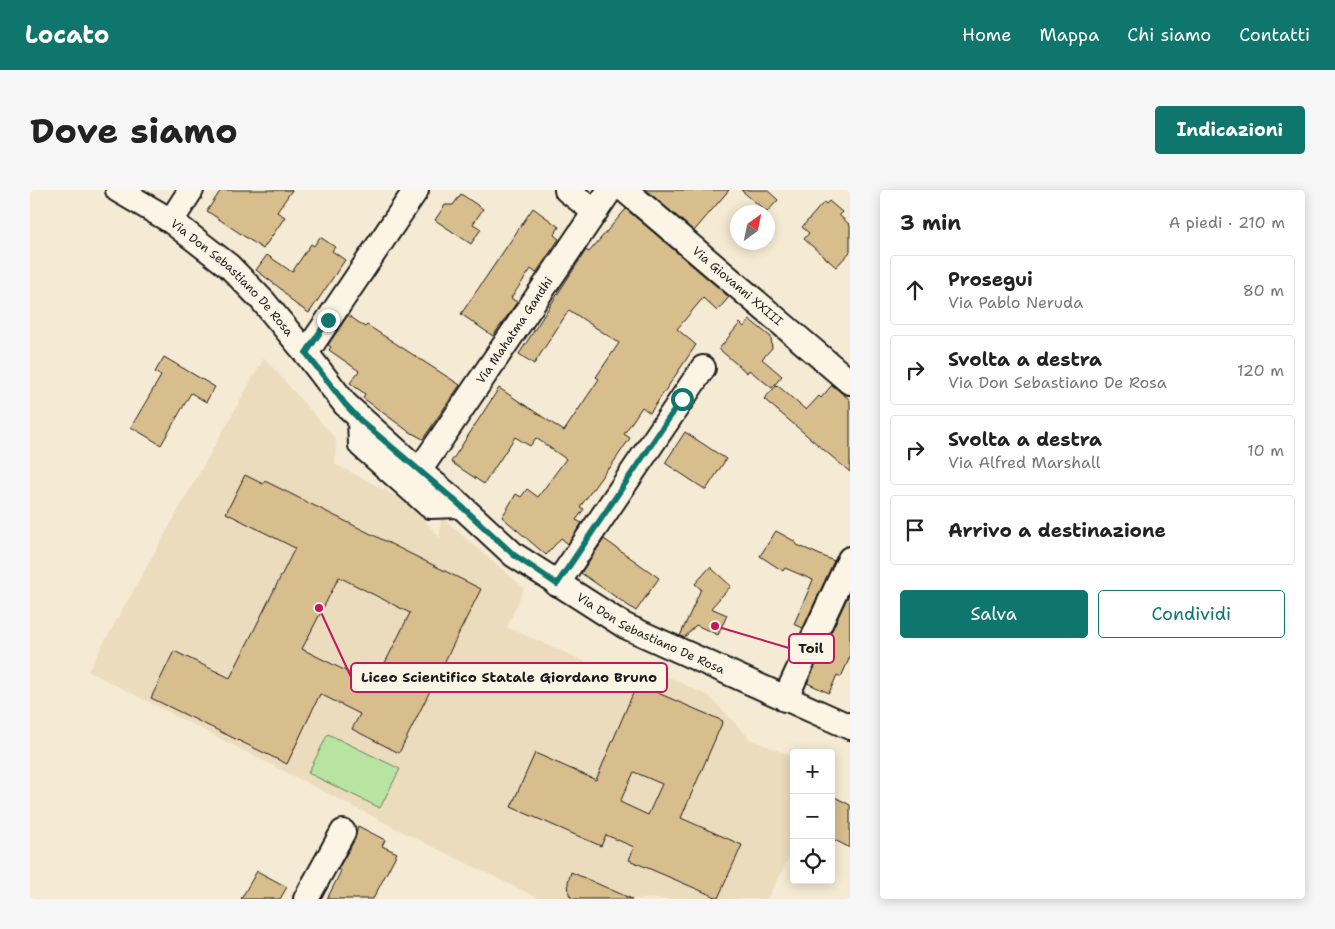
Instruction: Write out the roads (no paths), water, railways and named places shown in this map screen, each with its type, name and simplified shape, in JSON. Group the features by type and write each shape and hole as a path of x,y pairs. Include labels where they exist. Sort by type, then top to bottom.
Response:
{"street":[{"name":"Via Don Sebastiano De Rosa","path":"118,190 171,220 229,266 263,300 345,404 360,420 460,505 514,555 625,626 850,727"},
{"path":"171,220 191,190"},
{"path":"306,353 416,190"},
{"path":"567,190 595,212"},
{"name":"Via Mahatma Gandhi","path":"419,471 610,190"},
{"name":"Via Giovanni XXIII","path":"626,190 850,382"},
{"path":"557,584 703,368"},
{"path":"360,420 361,445 430,506 460,505"},
{"path":"785,698 850,559"},
{"path":"306,899 343,832"}],"place":[{"name":"Liceo Scientifico Statale Giordano Bruno","path":"319,608"},
{"name":"Toil","path":"715,626"}]}
